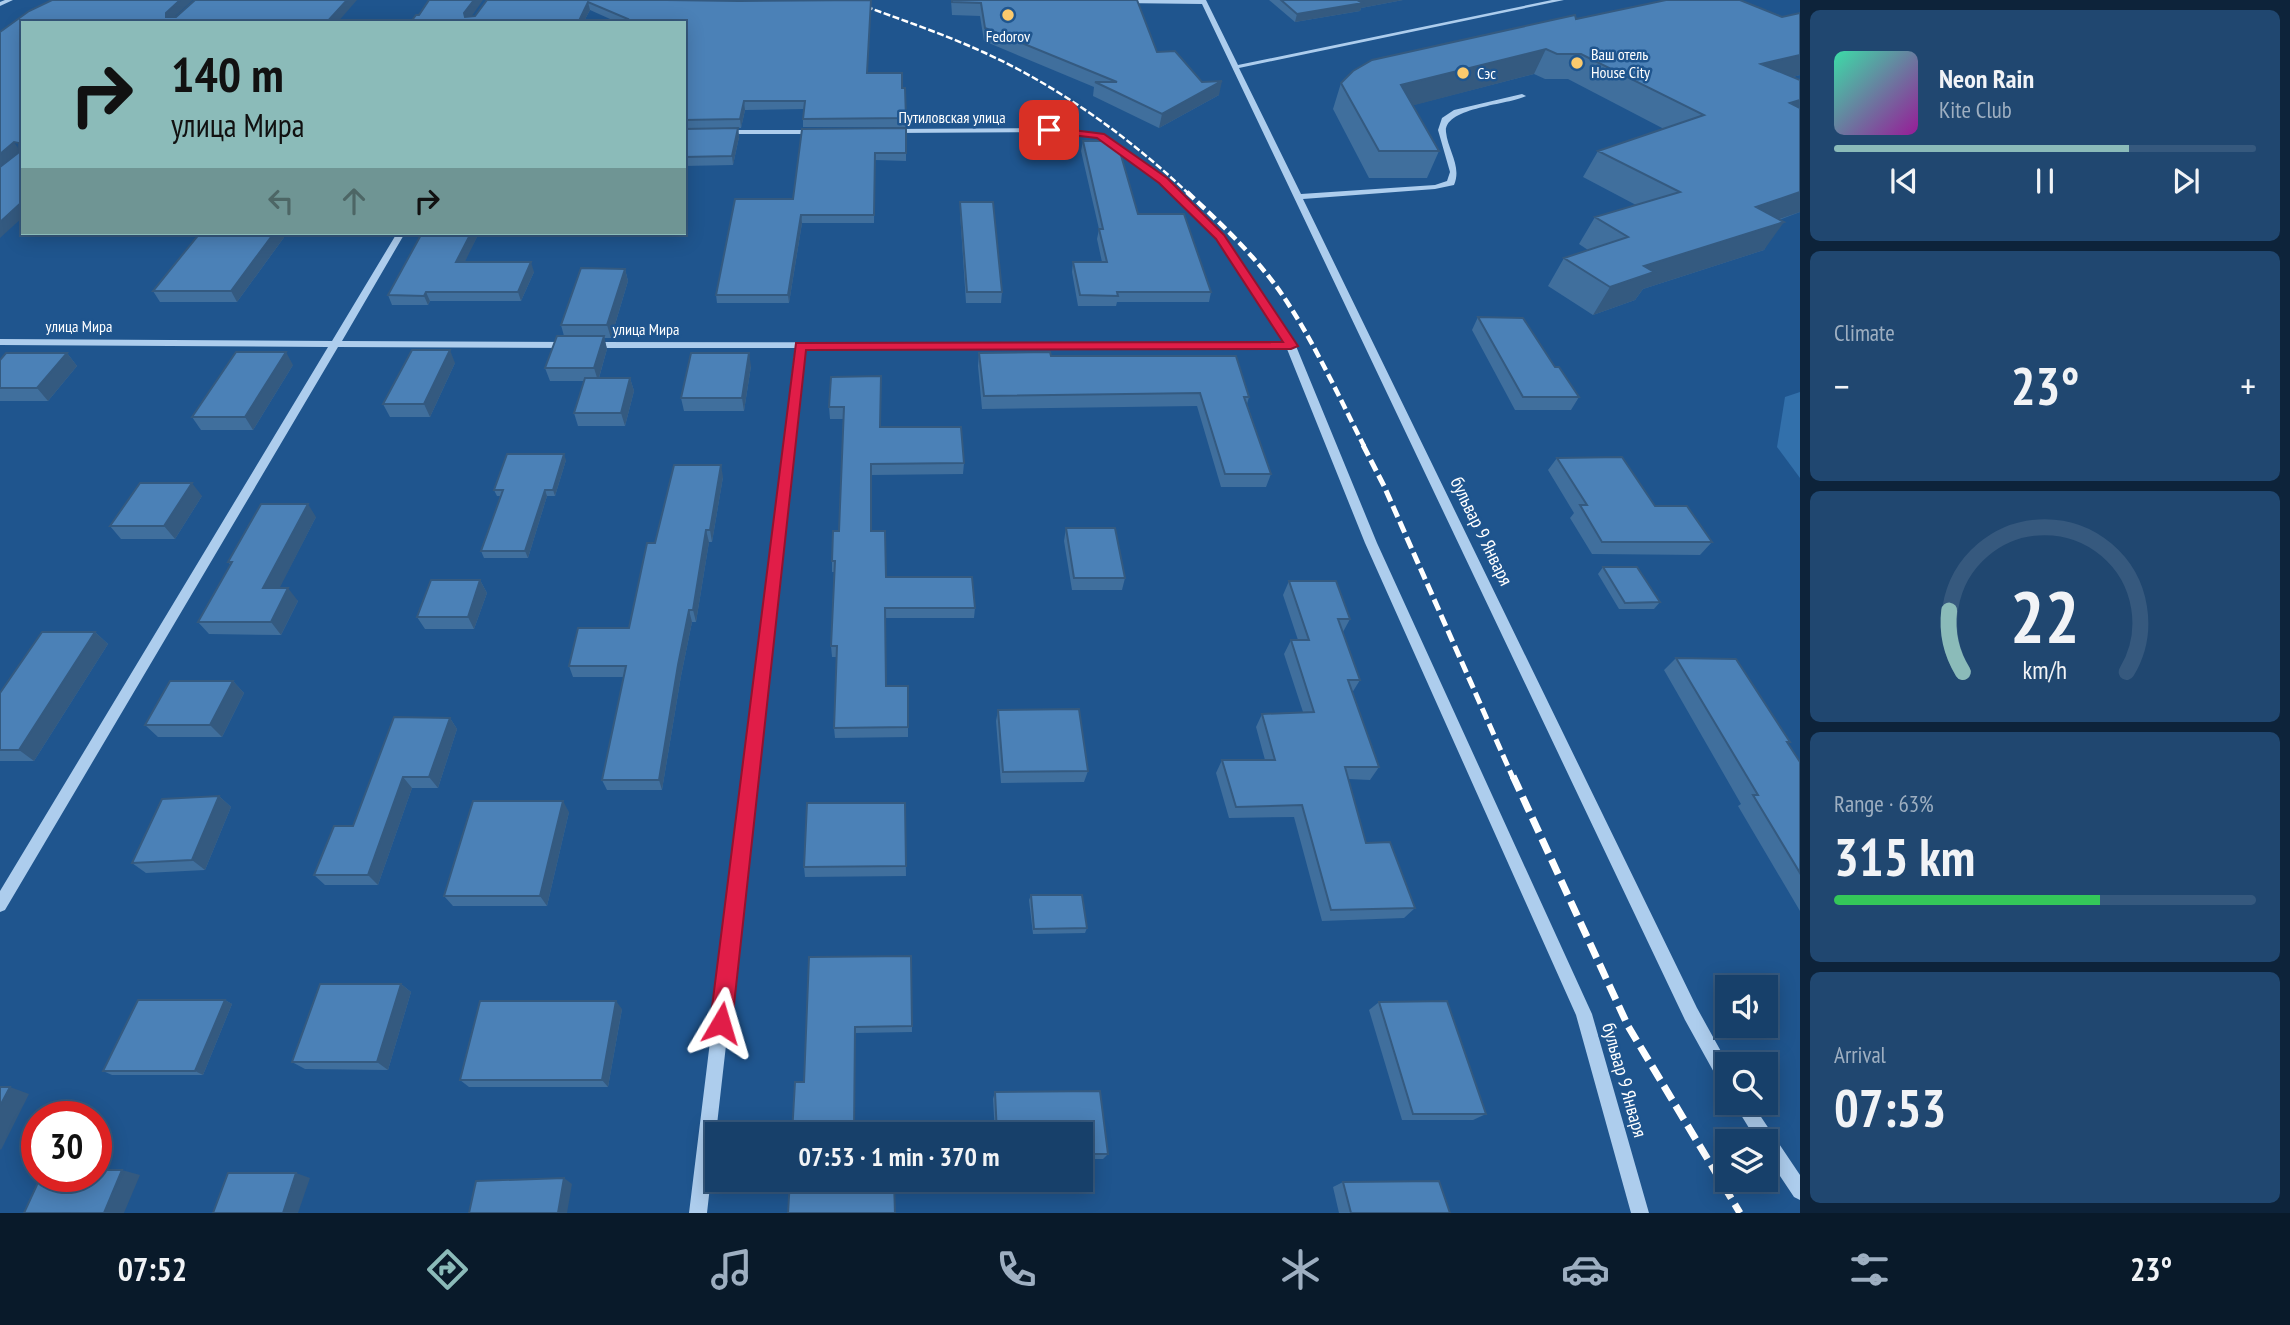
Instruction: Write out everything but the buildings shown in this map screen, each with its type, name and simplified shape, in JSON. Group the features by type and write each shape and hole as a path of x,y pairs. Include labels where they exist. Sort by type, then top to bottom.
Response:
{"street":[{"path":"0,4 10,0"},
{"path":"1236,67 1561,0"},
{"path":"1107,1 1203,1"},
{"name":"бульвар 9 Января","path":"1203,1 1691,1014 1715,1057"},
{"name":"Путиловская улица","path":"887,131 1049,130 1100,136 1163,180 1220,237 1291,346"},
{"path":"711,132 833,132"},
{"path":"0,905 400,235"},
{"name":"улица Мира","path":"0,342 1291,346"},
{"path":"698,1213 800,346"},
{"name":"бульвар 9 Января","path":"1291,346 1371,542 1584,1014 1640,1213"},
{"path":"1750,1115 1800,1191"}],"lane":[{"path":"1298,197 1435,187 1451,183 1454,172 1442,130 1445,120 1457,112 1522,96"}],"shaded area":[{"path":"1800,392 1800,478 1777,447 1785,397"}],"railway":[{"path":"848,0 966,45 1038,81 1092,114 1189,194"},
{"path":"1187,192 1245,249 1276,286 1311,343 1364,446"},
{"path":"1363,445 1384,486 1513,778"},
{"path":"1513,776 1628,1026 1740,1213"}],"place":[{"name":"Fedorov","path":"1008,15"},
{"name":"Ваш отель House City","path":"1577,63"},
{"name":"Сэс","path":"1463,73"}],"route":[{"path":"721,1023 800,346 1291,346 1220,237 1163,180 1100,136 1049,130"}]}
